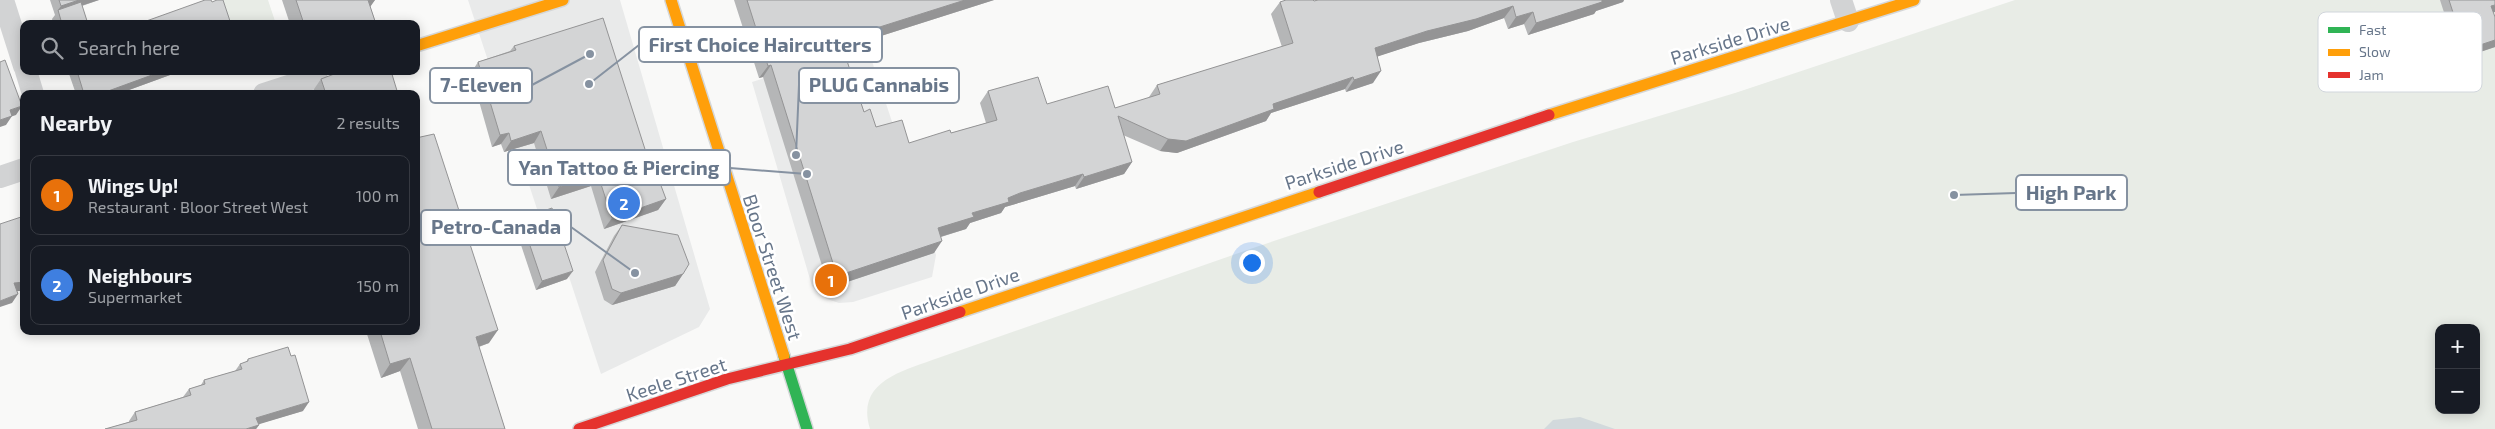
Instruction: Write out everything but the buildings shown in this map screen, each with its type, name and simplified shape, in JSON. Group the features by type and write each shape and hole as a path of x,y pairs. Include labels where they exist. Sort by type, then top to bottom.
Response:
{"main road":[{"path":"420,45 563,0"},
{"name":"Bloor Street West","path":"671,0 807,429"},
{"name":"Parkside Drive","path":"786,366 850,349 1542,117 1914,0"},
{"name":"Keele Street","path":"579,429 727,380 786,366"}],"street":[{"path":"3,0 20,53"},
{"path":"1841,0 1848,22"},
{"path":"27,75 32,90"},
{"path":"277,90 323,75"},
{"path":"0,177 20,170"}],"shaded area":[{"path":"221,0 268,0 275,20 228,20"},
{"path":"468,0 620,0 710,309 699,327 601,374 547,210 538,212"},
{"path":"2015,0 2495,0 2495,429 870,429 867,413 869,399 885,380 897,374 1253,248 1573,142 1735,93"},
{"path":"867,46 936,255 932,277 853,302 839,303 827,299 812,286 752,82"},
{"path":"1580,417 1615,429 1544,429 1553,420"}],"railway":[{"path":"329,75 335,90"}],"traffic: fast":[{"path":"784,356 807,429"}],"traffic: slow":[{"path":"420,45 563,0"},
{"path":"671,0 784,356"},
{"path":"1549,115 1914,0"},
{"path":"960,312 1319,192"}],"traffic: jam":[{"path":"1319,192 1549,115"},
{"path":"579,429 727,379 850,349 960,312"}],"place":[{"name":"7-Eleven","path":"590,54"},
{"name":"First Choice Haircutters","path":"589,84"},
{"name":"PLUG Cannabis","path":"796,155"},
{"name":"Yan Tattoo & Piercing","path":"807,174"},
{"name":"High Park","path":"1954,195"},
{"name":"Neighbours","path":"624,203"},
{"name":"Petro-Canada","path":"635,273"},
{"name":"Wings Up!","path":"831,280"}]}
